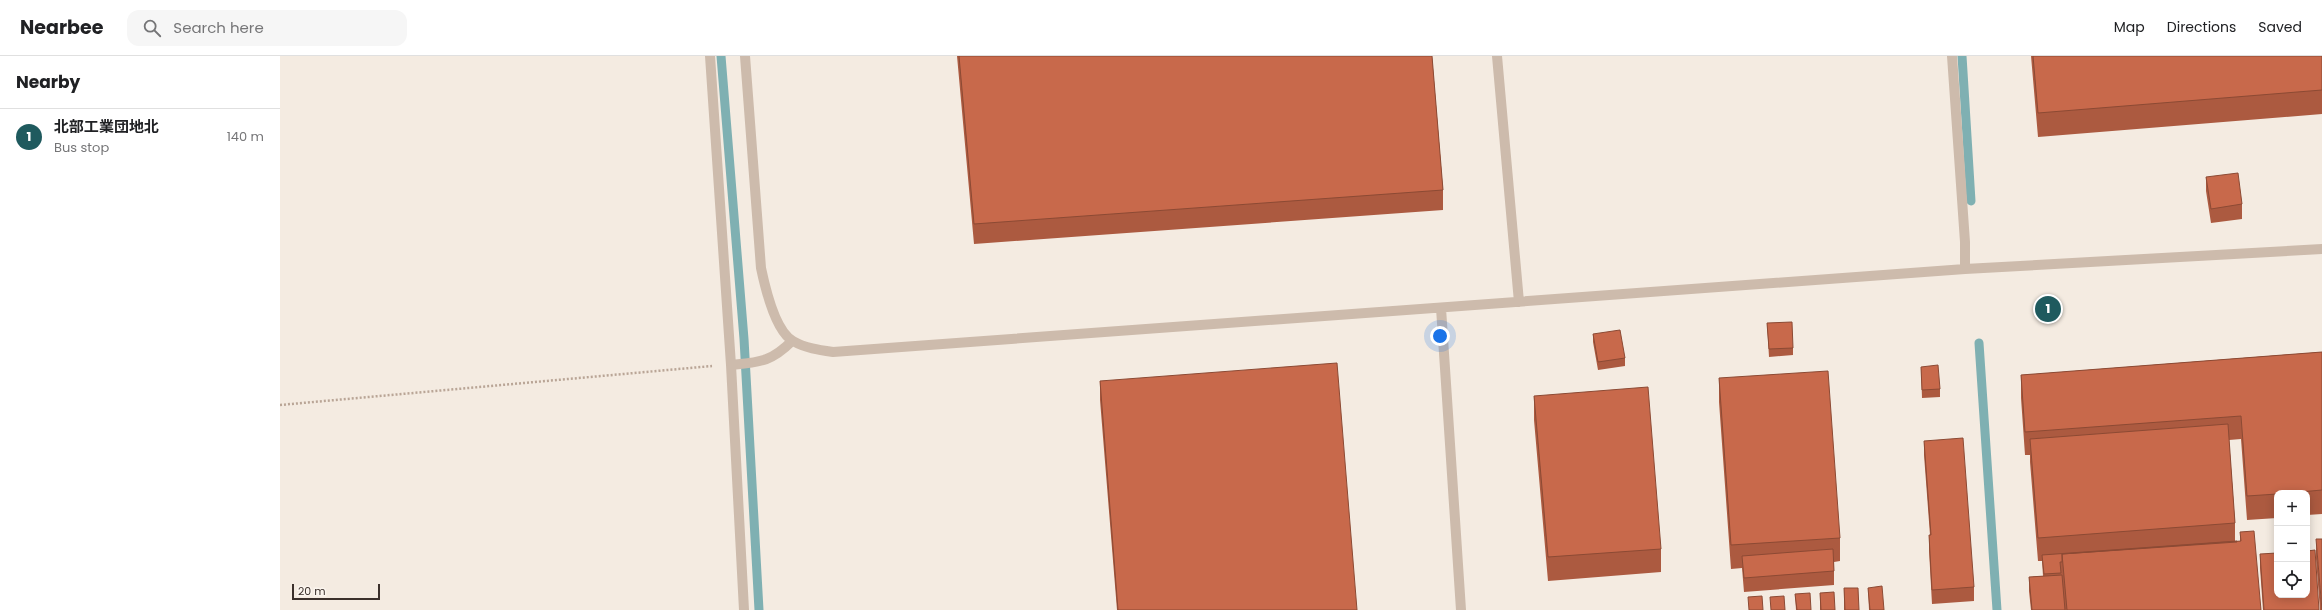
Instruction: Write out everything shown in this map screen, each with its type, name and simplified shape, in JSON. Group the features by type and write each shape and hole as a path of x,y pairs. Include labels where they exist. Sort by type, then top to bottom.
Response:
{"street":[{"path":"710,56 731,365 744,610"},
{"path":"745,56 761,268 766,292 776,320 792,340 812,348 833,352 1965,269 2322,249"},
{"path":"1497,56 1518,302"},
{"path":"1952,56 1965,242 1965,269"},
{"path":"1441,308 1461,610"},
{"path":"731,365 762,362 779,354 792,340"}],"path":[{"path":"280,405 731,365"}],"building":[{"path":"959,56 1432,56 1443,190 974,224"},
{"path":"2033,56 2322,56 2322,90 2038,113"},
{"path":"2238,173 2242,204 2211,209 2206,177"},
{"path":"1792,322 1793,348 1769,349 1767,323"},
{"path":"1620,330 1625,358 1598,362 1593,334"},
{"path":"2322,352 2322,490 2274,490 2274,494 2247,496 2241,416 2025,432 2021,375"},
{"path":"1337,363 1357,610 1118,610 1100,381"},
{"path":"1938,365 1940,389 1922,390 1921,367"},
{"path":"1828,371 1840,538 1731,545 1719,378"},
{"path":"1648,387 1661,549 1548,557 1534,396"},
{"path":"2228,424 2235,523 2038,538 2030,439"},
{"path":"1963,438 1974,587 1932,590 1929,535 1931,535 1924,441"},
{"path":"2254,531 2261,610 2067,610 2062,554 2241,541 2240,532"},
{"path":"2316,539 2322,539 2322,610"},
{"path":"2237,541 2062,554 2062,562 2060,562 2061,573 2044,574 2042,555"},
{"path":"1833,549 1834,571 1744,578 1742,556"},
{"path":"2315,550 2319,610 2264,610 2260,554 2274,553 2274,598 2310,598 2310,551"},
{"path":"2062,575 2065,610 2032,610 2029,577"},
{"path":"1882,586 1884,610 1870,610 1868,588"},
{"path":"1844,588 1858,588 1859,610 1845,610"},
{"path":"1834,592 1835,610 1821,610 1820,593"},
{"path":"1810,593 1811,610 1797,610 1795,594"},
{"path":"1762,596 1763,610 1749,610 1748,597"},
{"path":"1784,596 1785,610 1771,610 1770,597"}],"waterway":[{"path":"721,56 744,339 759,610"},
{"path":"1962,56 1971,201"},
{"path":"1979,343 1997,610"}],"place":[{"name":"北部工業団地北","path":"2048,309"}]}
